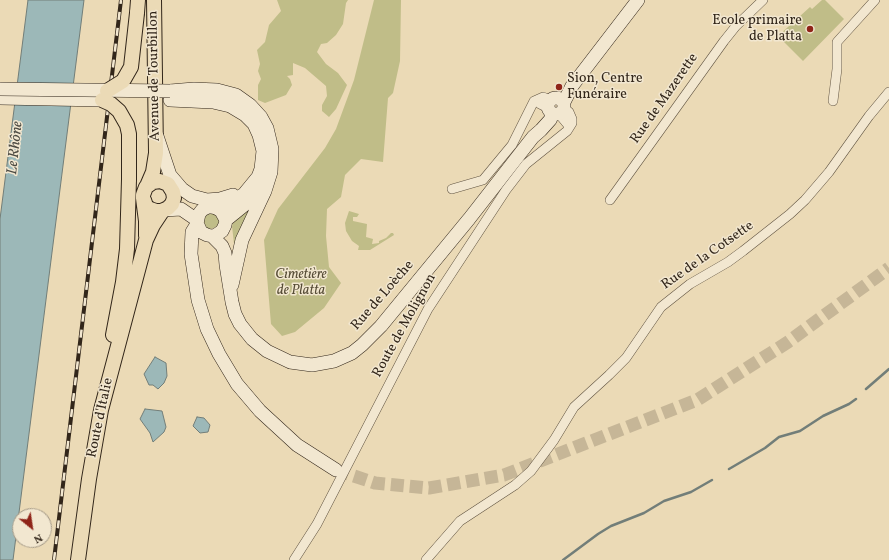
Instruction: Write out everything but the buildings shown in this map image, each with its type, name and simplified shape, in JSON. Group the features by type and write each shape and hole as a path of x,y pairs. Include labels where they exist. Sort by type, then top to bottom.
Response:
{"main road":[{"name":"Avenue de Tourbillon","path":"147,186 153,172 156,153 154,0"},
{"path":"107,388 115,319 123,282 127,249 129,134 126,121 104,95 123,81 131,67 137,7"},
{"name":"Avenue de Tourbillon","path":"156,153 163,173 171,188"},
{"path":"158,181 164,182 171,188 174,195 173,201 168,210 153,210 146,206 144,192 150,183 158,181"},
{"name":"Route d'Italie","path":"78,560 97,432 146,240 147,226 144,200"},
{"name":"Route d'Italie","path":"136,279 156,227 168,210"},
{"name":"Route d'Italie","path":"146,240 156,219 168,210"}],"street":[{"name":"Rue de Loèche","path":"210,236 222,246 225,253 227,275 235,314 243,328 260,345 275,356 290,362 312,365 326,363 342,358 362,345 381,326 533,137 550,120 553,106 571,87 638,0"},
{"name":"Rue de Mazerette","path":"610,200 724,41 736,26 763,0"},
{"path":"833,101 838,70 837,42 875,0"},
{"path":"0,89 104,95 170,96 214,102 230,106 245,115 254,124 262,142 263,157 260,173 248,190 232,202 200,212 192,232 191,254 198,300 207,329 219,354 237,384 260,411 282,432 303,449 336,470"},
{"path":"170,96 194,89 217,90 236,95 250,105 261,117 267,128 272,149 271,172 265,191 242,240 230,292"},
{"name":"Rue de la Cotsette","path":"426,560 462,519 515,485 532,471 552,443 574,407 626,358 661,307 690,284 744,251 805,200 829,172 869,116 889,92"},
{"path":"0,98 104,95"},
{"path":"452,189 473,184 483,180 486,177 512,145 534,100 553,106"},
{"name":"Route de Molignon","path":"294,560 317,524 428,309 506,190 526,164 563,134 570,126 553,106"},
{"path":"155,130 167,168 173,180 187,193 202,199 220,199 237,193 253,177 263,157"},
{"path":"168,210 185,211 197,222 201,232 210,236 216,235 222,231 226,222 254,196 271,172"},
{"path":"171,188 188,200 213,208 223,213 226,222"},
{"name":"Rue de Loèche","path":"226,222 230,244 230,268 227,275"},
{"path":"193,270 197,249 210,236"}],"green space":[{"path":"277,0 348,0 346,3 343,24 336,35 327,43 321,44 317,52 326,64 338,73 347,85 336,109 329,117 322,111 322,105 327,96 326,86 305,68 293,63 293,75 287,76 292,85 286,95 265,103 258,100 258,85 261,79 258,71 260,64 257,50 265,42 269,25 281,11"},
{"name":"Cimetière de Platta","path":"374,0 401,0 400,61 393,93 388,98 383,162 361,159 345,175 341,197 327,209 326,236 329,267 341,283 324,308 295,332 282,336 271,324 264,240 278,209 325,148 336,129 354,80"},
{"name":"Ecole primaire de Platta","path":"822,0 825,0 844,19 803,61 778,36 810,7 812,9"},
{"path":"254,202 236,244 234,244 233,223"},
{"path":"349,211 359,214 357,217 353,217 353,221 367,224 366,237 373,239 372,244 379,243 379,241 386,238 391,233 394,235 370,250 358,250 359,246 352,241 346,231 345,223"},
{"path":"213,212 221,219 217,227 206,230 203,218 206,214"}],"water":[{"name":"Le Rhône","path":"28,0 84,0 20,508 12,508 12,548 15,548 13,560 0,560 0,219"},
{"path":"155,357 166,363 167,376 164,383 158,389 153,385 149,385 144,374"},
{"path":"145,409 162,411 166,427 164,432 153,442 150,433 140,419"},
{"path":"197,417 204,418 210,425 208,432 200,433 193,426"}],"waterway":[{"path":"866,389 889,369"},
{"path":"729,469 765,448 779,437 800,431 823,416 849,404 856,399"},
{"path":"563,560 611,526 644,513 664,501 691,492 712,480"}],"tunnel":[{"path":"336,470 375,483 429,488 504,475 697,400 788,342 889,268"}],"railway":[{"path":"54,560 121,0"}],"place":[{"name":"Ecole primaire de Platta","path":"810,29"},
{"name":"Sion, Centre Funéraire","path":"559,87"}]}
